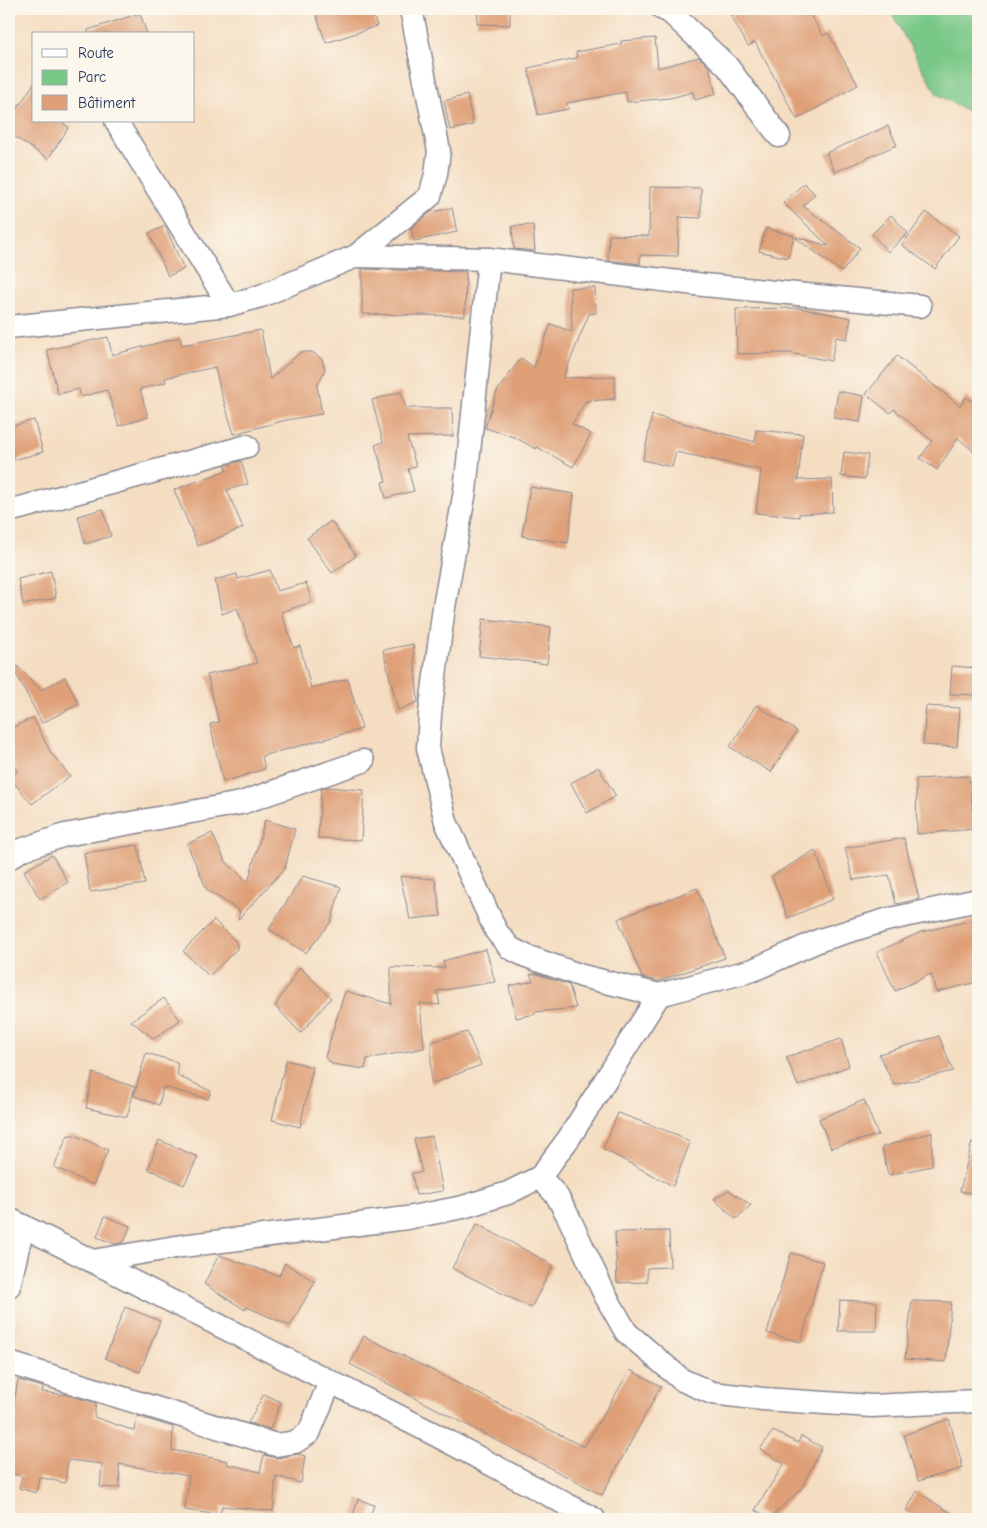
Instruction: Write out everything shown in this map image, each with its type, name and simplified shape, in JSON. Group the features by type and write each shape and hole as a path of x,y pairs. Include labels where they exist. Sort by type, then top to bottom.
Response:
{"street":[{"path":"9,327 229,305 261,296 356,256 430,196 436,174 438,151 411,9"},
{"path":"663,9 670,12 727,66 779,136"},
{"path":"117,122 229,305"},
{"path":"356,256 489,259 704,285 920,306"},
{"path":"489,259 465,491 444,607 430,714 428,748 446,822 496,931 510,948 582,976 659,995 752,970 820,940 886,920 978,900"},
{"path":"9,511 247,446"},
{"path":"9,858 21,850 65,835 241,803 363,761"},
{"path":"92,1261 182,1246 407,1218 472,1204 508,1193 540,1177 569,1138 659,995"},
{"path":"540,1177 557,1196 605,1295 626,1332 682,1380 712,1393 772,1399 872,1406 978,1401"},
{"path":"9,1286 16,1222 434,1434 594,1519"},
{"path":"10,1368 276,1445 295,1442 309,1433 330,1382"}],"green space":[{"path":"889,9 978,9 978,117 937,94"}],"building":[{"path":"314,9 371,9 377,26 326,43"},
{"path":"478,9 510,9 510,25 477,24"},
{"path":"742,9 807,9 823,36 828,33 858,85 797,119 755,42 748,46 731,16"},
{"path":"140,13 146,32 88,32 88,30"},
{"path":"655,38 658,68 699,57 709,67 716,94 695,100 693,92 670,98 627,102 626,92 567,103 568,109 538,115 528,68 577,58 576,52 621,44 621,41"},
{"path":"32,86 32,122 62,122 69,127 48,159 9,133 9,121"},
{"path":"467,95 473,125 450,130 444,101"},
{"path":"888,126 897,145 835,172 826,153"},
{"path":"804,183 815,194 803,206 860,248 842,272 796,238 829,246 783,203"},
{"path":"650,187 701,188 701,218 679,217 678,256 640,255 640,264 608,260 609,235 649,236"},
{"path":"452,208 457,232 414,241 411,228 431,212"},
{"path":"926,212 959,236 935,269 902,245"},
{"path":"891,215 908,233 888,252 872,234"},
{"path":"533,225 535,251 514,249 512,226"},
{"path":"165,226 184,269 168,276 149,233"},
{"path":"766,228 794,236 788,258 759,251"},
{"path":"362,269 466,272 465,316 362,314"},
{"path":"570,288 595,288 596,313 589,314 563,378 615,376 615,399 586,401 572,424 591,434 573,467 537,447 536,449 514,437 485,428 497,391 521,358 534,367 551,324 572,332"},
{"path":"799,308 851,318 847,339 836,337 831,361 789,353 737,354 736,309"},
{"path":"261,330 270,379 301,352 312,352 322,359 325,370 317,386 322,414 286,420 234,434 215,367 165,378 166,382 140,389 148,417 119,426 107,390 81,397 79,389 58,394 47,350 108,337 112,355 180,337 182,345"},
{"path":"897,356 960,406 966,397 978,406 978,455 958,438 937,470 920,458 932,441 894,409 890,413 866,394"},
{"path":"838,391 864,396 860,422 834,418"},
{"path":"401,392 406,408 452,408 453,436 407,437 416,466 408,469 414,491 386,498 382,482 386,481 375,445 383,442 372,400"},
{"path":"652,415 755,442 756,430 803,434 798,480 832,479 833,512 799,514 799,517 756,513 761,470 676,452 672,467 643,460"},
{"path":"34,420 43,452 14,460 9,440 9,427"},
{"path":"844,452 868,455 865,479 841,476"},
{"path":"241,461 248,484 227,490 243,528 198,546 174,490 227,470 225,466"},
{"path":"530,487 574,494 568,543 522,536"},
{"path":"103,509 111,536 85,544 78,516"},
{"path":"331,521 356,556 332,573 307,538"},
{"path":"270,570 277,591 306,583 312,602 281,612 294,648 300,646 311,688 348,679 362,729 262,756 265,769 223,782 210,724 219,722 207,675 257,663 237,608 222,614 215,580 237,574 238,579"},
{"path":"51,571 56,598 23,605 18,579"},
{"path":"483,619 551,627 547,664 479,656"},
{"path":"413,644 418,702 398,710 383,650"},
{"path":"16,665 41,690 65,677 79,704 42,723 13,668"},
{"path":"952,666 977,668 976,695 950,694"},
{"path":"756,705 797,731 771,772 730,747"},
{"path":"926,706 960,708 957,747 923,745"},
{"path":"33,718 51,753 70,776 32,804 9,777 17,771 9,755 9,729"},
{"path":"598,767 616,796 587,813 571,783"},
{"path":"969,776 975,829 917,834 916,779"},
{"path":"328,787 364,790 361,840 318,838 321,789"},
{"path":"265,820 295,829 285,868 238,920 240,911 207,890 187,844 212,833 225,861 248,882"},
{"path":"904,838 919,899 896,904 889,875 853,880 845,848"},
{"path":"138,845 145,884 90,892 84,853"},
{"path":"815,850 833,899 788,918 772,876"},
{"path":"52,855 68,882 40,899 24,871"},
{"path":"303,876 341,887 331,922 306,953 269,929"},
{"path":"400,876 435,879 441,916 410,919"},
{"path":"697,888 725,958 659,981 642,977 618,919"},
{"path":"978,919 978,982 936,992 931,974 895,991 877,952 921,932"},
{"path":"214,920 237,943 237,949 209,976 183,951"},
{"path":"486,949 495,982 437,991 440,1005 420,1003 424,1048 367,1059 365,1069 332,1064 325,1057 345,991 391,1004 391,967 445,968 443,961"},
{"path":"300,967 331,998 301,1033 275,1006"},
{"path":"530,974 537,974 569,985 576,1008 535,1012 535,1014 516,1018 509,986 533,981"},
{"path":"164,998 180,1020 154,1039 131,1021"},
{"path":"467,1032 481,1065 431,1084 431,1042"},
{"path":"939,1036 953,1071 894,1085 879,1054"},
{"path":"841,1039 849,1066 798,1086 786,1057"},
{"path":"146,1053 177,1062 178,1076 211,1091 208,1099 163,1087 159,1105 134,1096"},
{"path":"286,1060 313,1067 300,1127 272,1120"},
{"path":"93,1073 135,1087 127,1117 86,1108"},
{"path":"864,1100 878,1135 831,1148 819,1119"},
{"path":"618,1113 678,1135 690,1143 673,1186 603,1149"},
{"path":"932,1132 932,1166 888,1175 882,1147"},
{"path":"68,1135 75,1135 108,1150 93,1185 54,1167"},
{"path":"432,1136 443,1191 416,1195 412,1173 422,1172 414,1139"},
{"path":"159,1140 198,1157 184,1185 148,1169"},
{"path":"972,1142 978,1143 978,1194 960,1191"},
{"path":"729,1190 751,1205 736,1219 714,1199"},
{"path":"105,1216 130,1226 124,1242 115,1244 97,1237"},
{"path":"477,1224 553,1265 531,1308 452,1268"},
{"path":"669,1231 670,1267 647,1268 647,1282 617,1283 615,1232"},
{"path":"791,1253 823,1262 801,1342 767,1333"},
{"path":"219,1255 279,1276 285,1263 315,1282 290,1326 247,1307 245,1310 204,1284"},
{"path":"840,1300 877,1302 876,1331 838,1331"},
{"path":"912,1301 951,1302 946,1362 905,1359"},
{"path":"125,1307 160,1321 140,1372 105,1358"},
{"path":"364,1336 584,1447 630,1370 661,1386 602,1495 350,1364"},
{"path":"18,1380 43,1387 42,1392 68,1395 96,1403 94,1417 135,1431 137,1416 173,1427 172,1450 228,1461 227,1464 260,1472 264,1455 278,1458 298,1454 305,1456 301,1483 276,1476 273,1511 222,1506 220,1515 185,1510 189,1476 119,1464 120,1488 100,1487 102,1464 68,1460 65,1483 39,1477 36,1493 19,1488 22,1476 9,1473 9,1431"},
{"path":"264,1394 281,1402 270,1429 248,1423"},
{"path":"949,1419 963,1468 918,1481 904,1435"},
{"path":"773,1431 798,1443 801,1436 822,1447 801,1489 770,1518 755,1510 784,1464 760,1449"},
{"path":"917,1491 961,1519 920,1519 906,1511"},
{"path":"358,1499 374,1505 369,1519 352,1519"}]}
